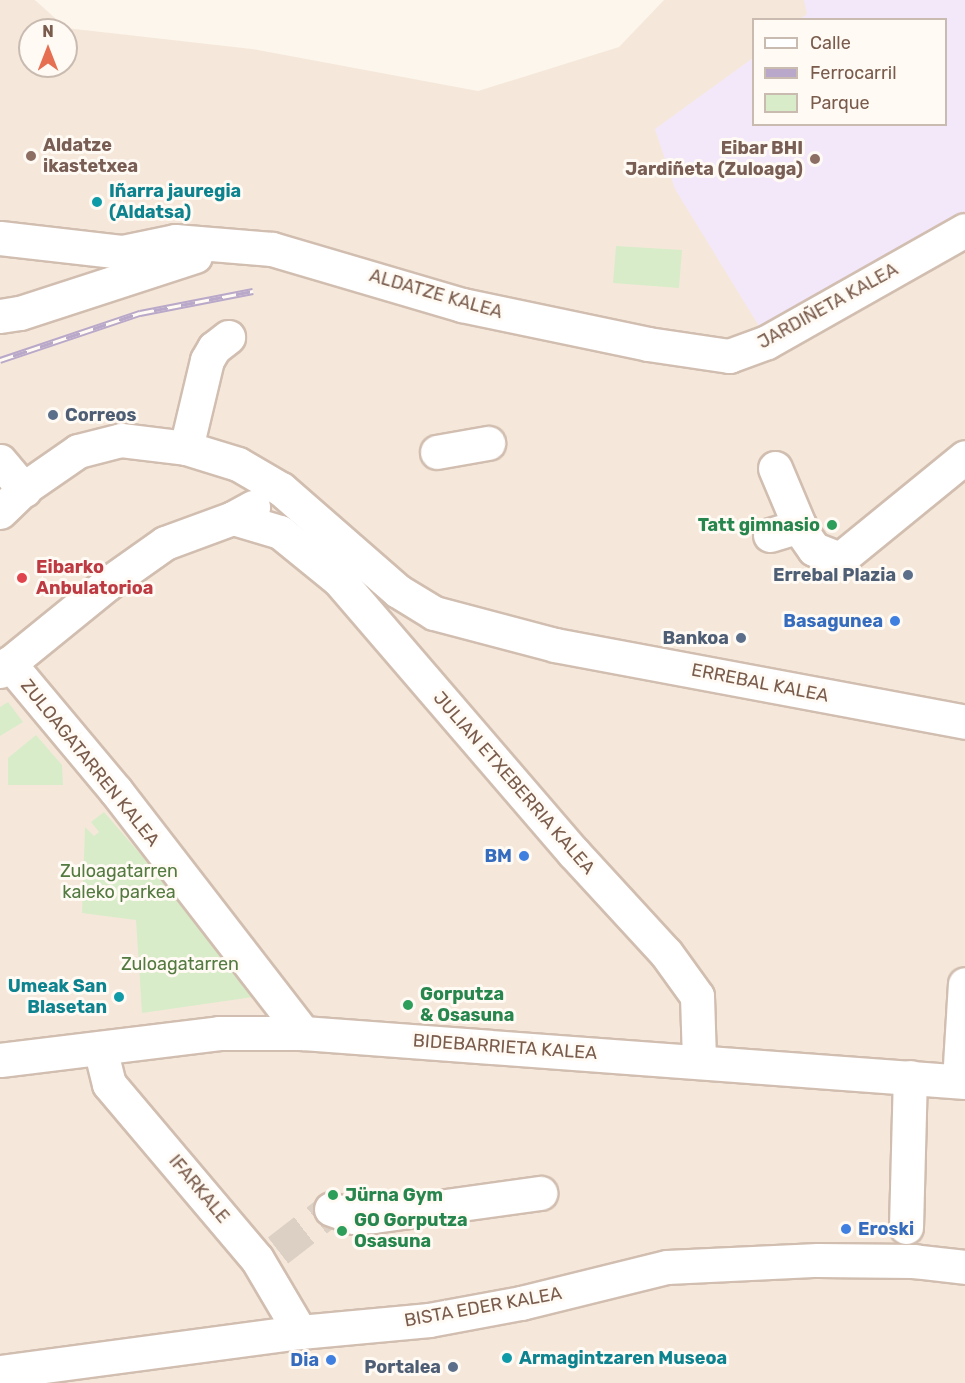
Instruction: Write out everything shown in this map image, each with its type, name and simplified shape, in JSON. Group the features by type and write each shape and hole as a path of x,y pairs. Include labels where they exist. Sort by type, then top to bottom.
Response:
{"street":[{"name":"JARDIÑETA KALEA","path":"648,344 729,356 767,342 965,230"},
{"name":"ALDATZE KALEA","path":"0,238 123,252 176,241 225,247 272,249 462,305 648,344"},
{"name":"ALDATZE KALEA","path":"0,316 20,313 225,247"},
{"path":"186,448 207,360 214,348 228,337"},
{"path":"0,512 24,490 78,451 121,440 186,448 238,464 281,489"},
{"path":"437,452 488,443"},
{"path":"775,468 785,530 814,549 840,559 965,457"},
{"path":"0,461 24,490"},
{"path":"5,667 107,584 165,543 234,518 281,489"},
{"path":"280,532 281,489"},
{"name":"ERREBAL KALEA","path":"281,489 398,591 434,614 555,645 965,722"},
{"name":"JULIAN ETXEBERRIA KALEA","path":"234,518 280,532 339,580 565,843 666,952 697,996 699,1060"},
{"name":"ZULOAGATARREN KALEA","path":"5,667 116,791 303,1033"},
{"path":"962,1081 965,984"},
{"name":"BIDEBARRIETA KALEA","path":"0,1060 219,1033 303,1033 699,1060 962,1081"},
{"name":"IFARKALE","path":"100,1048 109,1084 268,1254 300,1332"},
{"path":"906,1227 910,1077"},
{"path":"331,1209 354,1217 374,1216 540,1193"},
{"name":"BISTA EDER KALEA","path":"0,1372 300,1332 429,1320 521,1303 667,1268 818,1260 913,1261 965,1267"}],"shaded area":[{"path":"0,0 35,0 55,18 18,18 18,78 78,78 78,29 252,49 478,91 619,47 664,0 965,0 965,1383 0,1383"},
{"name":"Eibar BHI Jardiñeta (Zuloaga)","path":"804,0 965,0 965,214 762,331 675,189 655,129 752,59 752,126 947,126 947,18 801,18 807,14"}],"green space":[{"path":"616,246 682,250 679,288 613,283"},
{"path":"8,702 23,722 0,736 0,707"},
{"path":"36,735 62,765 63,785 8,785 8,758"},
{"path":"104,812 256,988 253,997 142,1013 136,920 82,913 85,827 94,836 99,832 91,822"}],"tunnel":[{"path":"278,1250 331,1209"}],"railway":[{"path":"0,360 140,313 253,291"}],"place":[{"name":"Aldatze ikastetxea","path":"31,156"},
{"name":"Eibar BHI Jardiñeta (Zuloaga)","path":"815,159"},
{"name":"Iñarra jauregia (Aldatsa)","path":"97,202"},
{"name":"Correos","path":"53,415"},
{"name":"Tatt gimnasio","path":"832,525"},
{"name":"Errebal Plazia","path":"908,575"},
{"name":"Eibarko Anbulatorioa","path":"22,578"},
{"name":"Basagunea","path":"895,621"},
{"name":"Bankoa","path":"741,638"},
{"name":"BM","path":"524,856"},
{"name":"Umeak San Blasetan","path":"119,997"},
{"name":"Gorputza & Osasuna","path":"408,1005"},
{"name":"Jürna Gym","path":"333,1195"},
{"name":"Eroski","path":"846,1229"},
{"name":"GO Gorputza Osasuna","path":"342,1231"},
{"name":"Armagintzaren Museoa","path":"507,1358"},
{"name":"Dia","path":"331,1360"},
{"name":"Portalea","path":"453,1367"}],"park label":[{"name":"Zuloagatarren kaleko parkea","path":"119,882"},
{"name":"Zuloagatarren","path":"180,964"}]}
